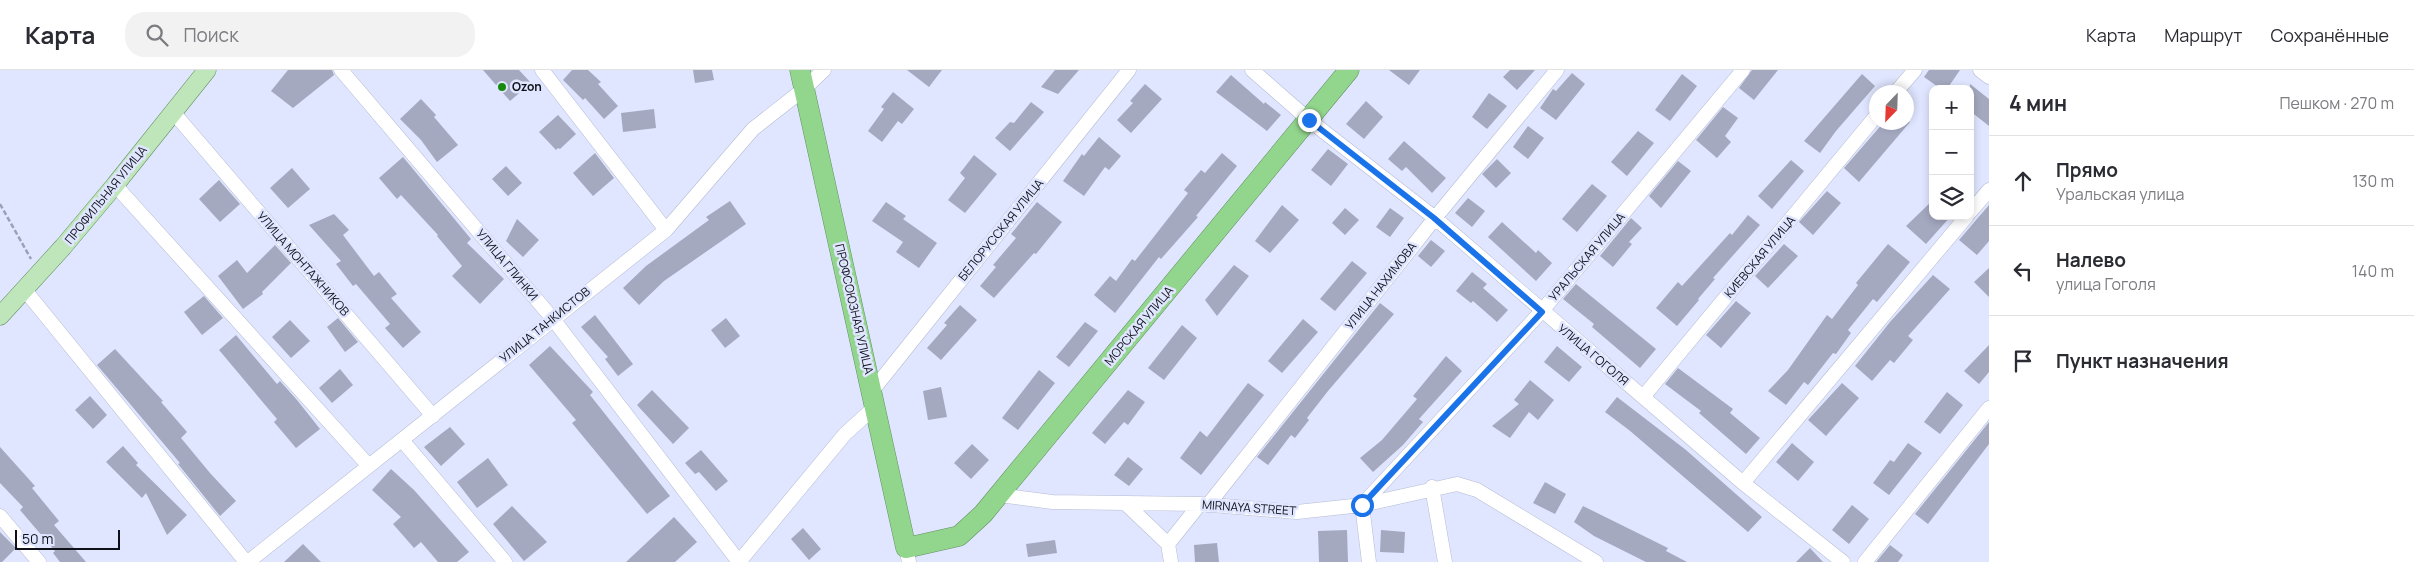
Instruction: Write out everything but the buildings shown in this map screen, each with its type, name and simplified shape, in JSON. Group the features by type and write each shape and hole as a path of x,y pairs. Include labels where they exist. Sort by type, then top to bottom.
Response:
{"highway":[{"name":"МОРСКАЯ УЛИЦА","path":"908,555 959,536 983,514 1349,70"},
{"name":"ПРОФСОЮЗНАЯ УЛИЦА","path":"802,79 908,555"}],"main road":[{"name":"ПРОФИЛЬНАЯ УЛИЦА","path":"0,316 115,185 207,70"}],"street":[{"name":"УЛИЦА ГЛИНКИ","path":"341,70 553,319 739,562"},
{"path":"542,70 666,230"},
{"name":"УЛИЦА ТАНКИСТОВ","path":"247,562 666,230 753,129 802,79 824,70"},
{"name":"БЕЛОРУССКАЯ УЛИЦА","path":"739,562 874,399 1129,70"},
{"name":"УЛИЦА ГОГОЛЯ","path":"1252,70 1309,120 1434,218 1743,482 1843,562"},
{"name":"УЛИЦА НАХИМОВА","path":"1168,544 1204,505 1434,218 1558,70"},
{"name":"УРАЛЬСКАЯ УЛИЦА","path":"1362,505 1542,312 1743,70"},
{"path":"1902,85 1915,70"},
{"path":"1980,70 1989,77"},
{"name":"УЛИЦА МОНТАЖНИКОВ","path":"173,112 433,416"},
{"name":"КИЕВСКАЯ УЛИЦА","path":"1644,397 1869,124"},
{"path":"115,185 368,465"},
{"path":"1974,207 1989,190"},
{"path":"1743,482 1964,220"},
{"path":"24,289 247,562"},
{"path":"1865,562 1989,408"},
{"path":"402,440 505,562"},
{"name":"MIRNAYA STREET","path":"999,494 1052,502 1204,505 1296,512 1362,505 1432,487 1456,484 1477,490 1596,562"},
{"path":"1432,487 1445,562"},
{"path":"1126,504 1168,544 1171,562"},
{"path":"1362,505 1369,562"},
{"path":"0,516 39,562"}],"path":[{"path":"0,204 39,273"}],"place":[{"name":"Ozon","path":"502,87"}],"route":[{"path":"1309,120 1434,218 1542,312 1362,505"}]}
